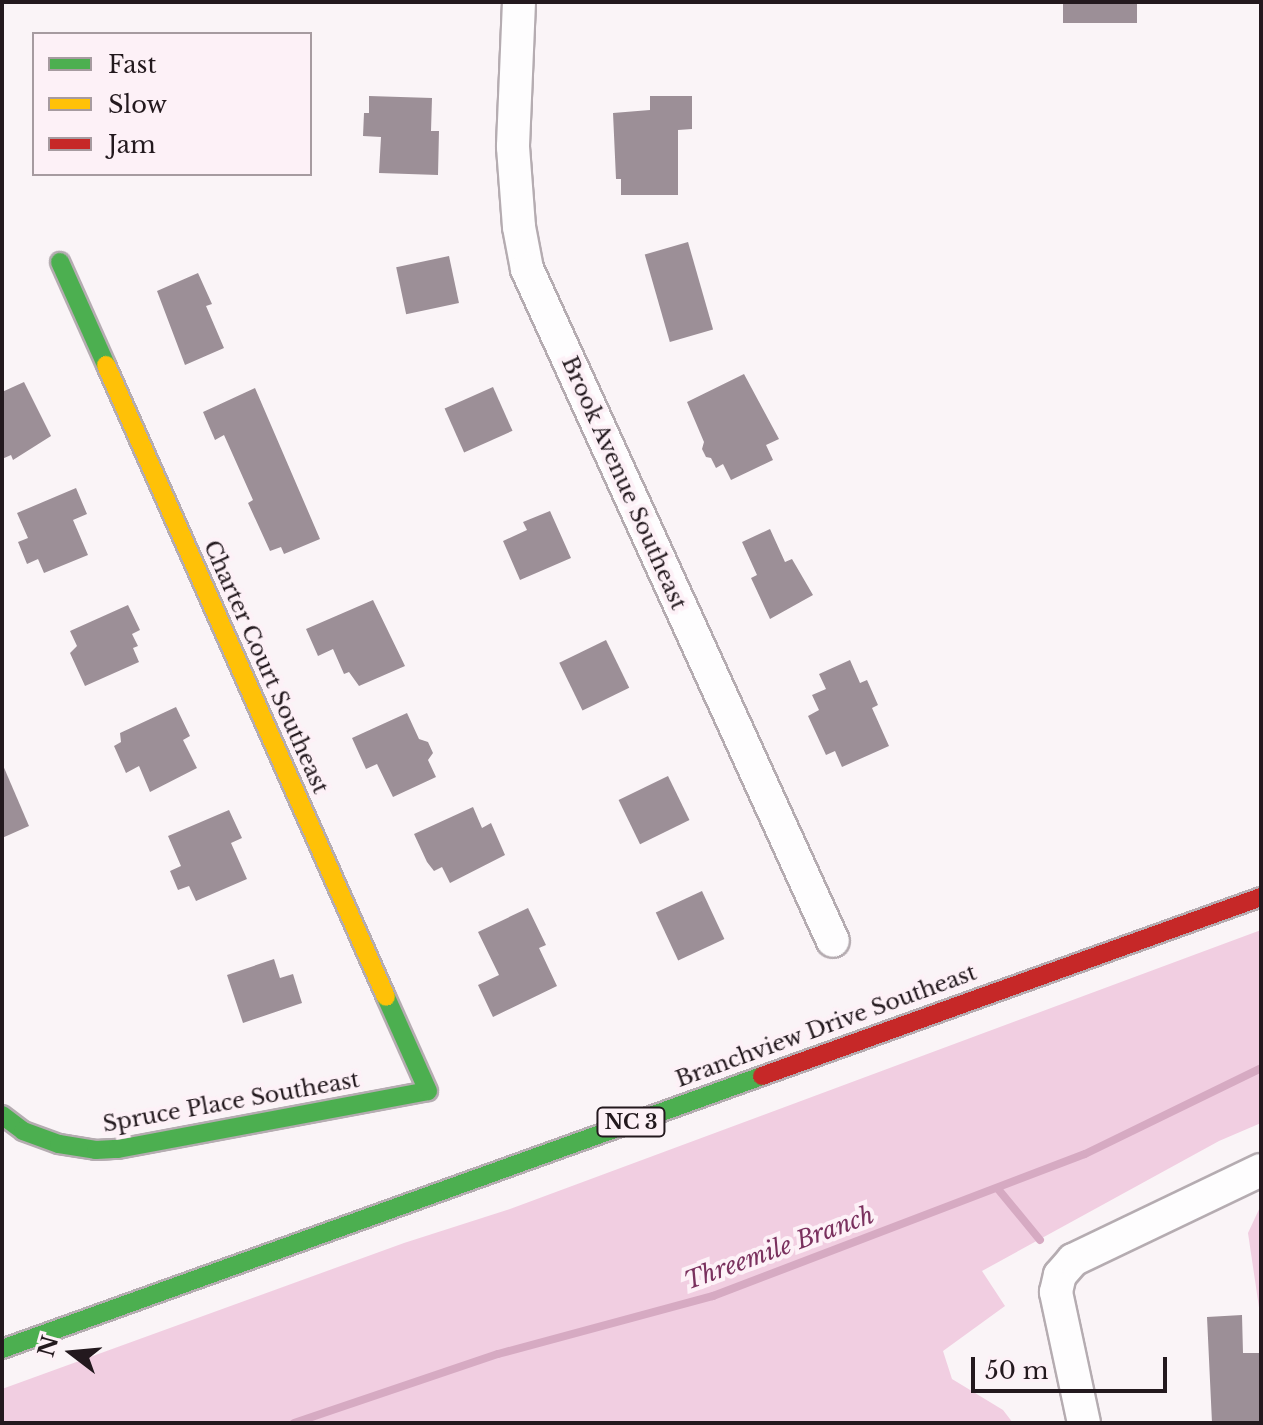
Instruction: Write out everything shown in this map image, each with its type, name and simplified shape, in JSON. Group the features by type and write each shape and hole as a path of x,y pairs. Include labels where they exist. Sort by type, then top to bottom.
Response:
{"street":[{"name":"Brook Avenue Southeast","path":"519,2 513,147 519,227 527,269 833,941"},
{"name":"Charter Court Southeast","path":"60,262 428,1091"},
{"name":"Branchview Drive Southeast","path":"2,1349 1261,897"},
{"name":"Spruce Place Southeast","path":"2,1115 23,1131 59,1144 96,1150 118,1149 428,1091"},
{"path":"1084,1423 1056,1292 1060,1275 1073,1260 1261,1170"}],"shaded area":[{"path":"1261,930 1261,1123 1219,1141 982,1271 1005,1306 943,1351 952,1379 1003,1410 1013,1423 2,1423 2,1389 404,1243 510,1209"},
{"path":"1261,1205 1261,1321 1248,1233"}],"building":[{"path":"1063,2 1137,2 1137,23 1063,23"},
{"path":"369,96 432,98 431,131 439,131 438,175 379,173 381,137 363,136 364,113 369,113"},
{"path":"650,96 692,96 692,129 678,130 678,195 621,195 621,179 616,179 613,113 650,110"},
{"path":"688,242 713,329 670,342 645,254"},
{"path":"449,256 459,303 406,314 396,267"},
{"path":"198,273 212,304 206,306 224,348 185,365 157,291"},
{"path":"744,374 779,439 766,445 773,460 731,480 723,464 716,468 711,458 706,457 702,449 704,442 687,402"},
{"path":"24,382 51,436 13,460 11,455 2,459 2,392"},
{"path":"493,387 513,431 464,452 445,409"},
{"path":"255,388 320,539 284,554 281,547 270,551 248,503 253,500 224,435 215,440 203,412"},
{"path":"76,488 87,514 73,520 88,555 44,573 38,559 27,564 18,542 28,538 17,513"},
{"path":"550,511 571,558 520,580 503,541 527,530 523,522"},
{"path":"770,529 785,562 792,559 813,595 770,619 751,578 757,575 742,542"},
{"path":"373,600 405,666 359,686 349,672 344,674 333,649 318,656 306,629"},
{"path":"128,605 140,630 132,634 138,646 133,648 139,662 85,686 70,653 77,646 70,631"},
{"path":"606,640 629,688 582,710 559,663"},
{"path":"850,660 860,683 867,680 878,705 872,708 889,746 842,767 835,751 826,755 808,716 819,710 812,695 826,689 819,674"},
{"path":"176,707 190,736 183,740 197,768 150,792 139,766 126,773 114,746 121,742 120,733"},
{"path":"407,713 419,739 428,742 433,753 428,760 436,777 393,797 377,764 366,769 352,738"},
{"path":"2,763 29,826 2,838"},
{"path":"668,776 689,820 640,844 619,800"},
{"path":"473,807 482,828 491,823 505,855 450,883 442,867 434,871 427,862 414,834"},
{"path":"229,810 242,838 231,843 247,879 196,901 189,886 178,890 170,871 181,866 168,836"},
{"path":"702,891 724,939 678,961 656,913"},
{"path":"528,908 546,945 539,948 557,986 493,1017 478,985 499,975 478,932"},
{"path":"274,959 280,978 293,974 302,1003 243,1023 227,975"},
{"path":"1242,1315 1243,1353 1261,1353 1261,1423 1212,1423 1207,1317"}],"waterway":[{"name":"Threemile Branch","path":"294,1423 498,1354 713,1296 1085,1154 1261,1068"},
{"path":"998,1189 1040,1240"}],"traffic: fast":[{"path":"60,262 106,365"},
{"path":"2,1115 23,1131 59,1144 96,1150 118,1149 428,1091 386,997"},
{"path":"2,1349 762,1076"}],"traffic: slow":[{"path":"106,365 386,997"}],"traffic: jam":[{"path":"762,1076 1261,897"}]}
